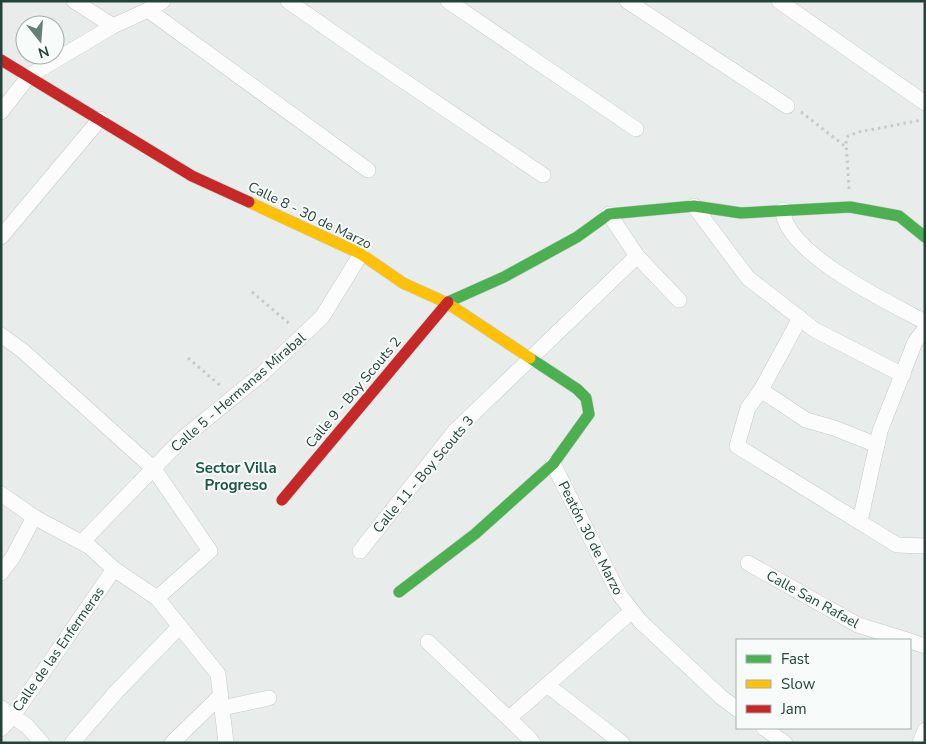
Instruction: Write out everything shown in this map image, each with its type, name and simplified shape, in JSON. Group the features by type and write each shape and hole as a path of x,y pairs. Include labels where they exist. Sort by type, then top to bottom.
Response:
{"street":[{"path":"74,1 112,26"},
{"path":"1,112 29,76 112,26 163,1"},
{"path":"288,1 543,176"},
{"path":"448,1 636,129"},
{"path":"627,1 788,106"},
{"path":"779,1 925,103"},
{"path":"148,10 368,170"},
{"name":"Calle 8 - 30 de Marzo","path":"1,60 192,176 360,254 403,283 447,303 582,393 586,398 589,414 552,464"},
{"path":"1,237 100,119"},
{"path":"447,303 512,273 577,237 609,214 694,206 741,213 850,207 899,216 925,236"},
{"path":"694,206 748,278 815,330 902,375"},
{"path":"783,210 783,220 792,233 836,273 925,322"},
{"path":"609,214 637,256 679,300"},
{"name":"Calle 5 - Hermanas Mirabal","path":"82,542 183,438 263,374 322,317 360,254"},
{"name":"Calle 11 - Boy Scouts 3","path":"360,551 455,431 637,256"},
{"name":"Calle 9 - Boy Scouts 2","path":"282,500 447,303"},
{"path":"800,318 761,390 748,408 737,446 897,545 925,546"},
{"path":"860,521 880,431 916,342 925,329"},
{"path":"1,335 23,351 154,469 210,551 157,598"},
{"path":"761,390 806,420 834,428 877,445"},
{"path":"399,592 475,534 552,464"},
{"name":"Peatón 30 de Marzo","path":"552,464 618,594 632,611 721,697 736,708"},
{"path":"1,494 34,517 82,542 114,568 157,598 218,674 226,743"},
{"path":"1,573 13,557 34,517"},
{"name":"Calle San Rafael","path":"748,563 858,625 902,639"},
{"name":"Calle de las Enfermeras","path":"1,729 7,712 114,568"},
{"path":"509,718 632,611"},
{"path":"72,743 117,691 179,626"},
{"path":"428,642 509,718 532,743"},
{"name":"Calle San Rafael","path":"911,642 925,646"},
{"path":"547,685 622,743"},
{"path":"172,743 221,701 269,698"},
{"path":"7,712 27,726 42,743"},
{"path":"765,729 786,743"},
{"path":"920,743 925,730"}],"path":[{"path":"788,106 799,110 846,147"},
{"path":"850,207 846,147 848,136 925,119"},
{"path":"252,292 303,335"},
{"path":"188,358 233,398"}],"traffic: fast":[{"path":"448,302 504,277 577,237 609,214 694,206 741,213 850,207 899,216 925,237"},
{"path":"399,592 475,534 553,464 589,414 586,398 577,389 530,358"}],"traffic: slow":[{"path":"249,202 361,254 403,283 447,303 530,358"}],"traffic: jam":[{"path":"1,60 192,176 249,202"},
{"path":"282,500 448,302"}],"district":[{"name":"Sector Villa Progreso","path":"236,476"}]}
